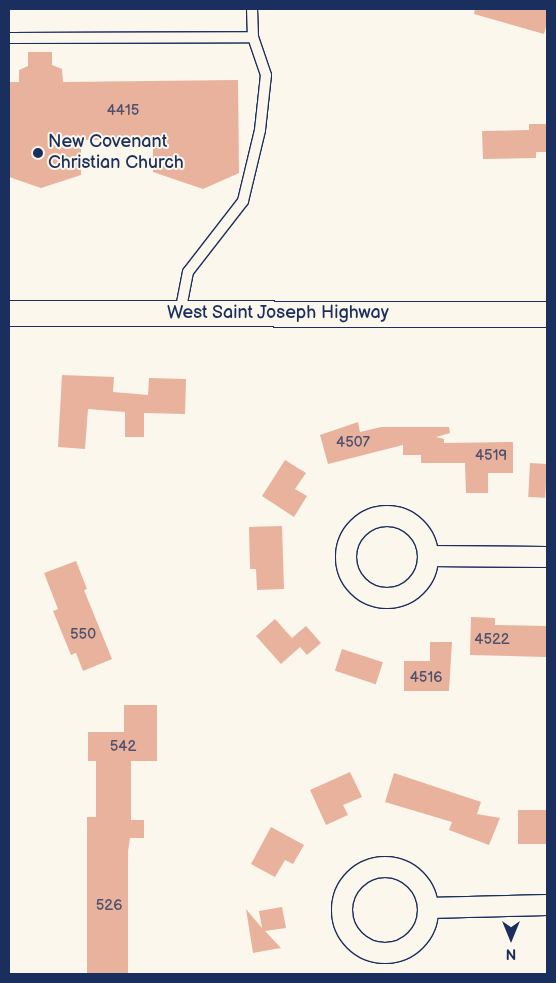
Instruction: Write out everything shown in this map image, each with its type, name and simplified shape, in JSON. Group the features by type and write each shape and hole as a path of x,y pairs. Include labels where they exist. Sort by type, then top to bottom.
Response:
{"street":[{"name":"West Saint Joseph Highway","path":"9,313 547,314"},
{"path":"380,516 394,516 418,530 428,556 421,581 400,597 386,598 373,596 357,585 347,568 345,555 348,542 361,525 380,516"},
{"path":"428,556 547,557"},
{"path":"392,868 417,882 428,908 427,922 411,945 385,954 358,945 348,934 342,907 353,881 364,872 392,868"},
{"path":"428,908 547,905"}],"lane":[{"path":"180,313 188,272 243,201 260,130 266,74 253,37 252,9"},
{"path":"9,38 253,37"}],"building":[{"path":"475,9 547,9 547,23 544,34 474,14"},
{"path":"28,52 52,52 52,65 62,69 63,82 238,80 239,173 203,189 153,172 153,140 81,140 81,175 41,188 9,177 9,82 19,82 19,70 28,66"},
{"path":"529,124 547,124 547,152 536,152 536,158 483,159 482,131 529,130"},
{"path":"62,375 114,377 113,392 148,395 149,378 186,379 185,414 144,413 144,437 125,437 125,412 88,409 85,449 58,447"},
{"path":"358,422 360,432 381,427 449,427 450,433 436,437 444,439 444,443 513,442 513,473 488,473 488,493 466,493 465,463 421,463 421,455 403,455 403,445 328,464 320,435"},
{"path":"285,460 306,473 295,489 307,496 294,517 262,496"},
{"path":"530,463 547,464 545,498 528,497"},
{"path":"282,526 284,589 257,590 256,569 250,569 249,527"},
{"path":"76,561 87,589 84,590 112,659 83,671 76,653 71,655 53,611 58,609 44,573"},
{"path":"471,617 495,618 495,625 547,626 547,657 470,655"},
{"path":"275,619 292,638 306,626 321,643 307,655 300,647 281,664 256,636"},
{"path":"430,642 452,642 449,691 404,691 404,661 430,661"},
{"path":"342,649 383,662 376,684 335,671"},
{"path":"124,705 157,705 157,761 131,761 131,820 144,820 144,838 130,838 128,852 128,974 87,974 87,817 96,817 96,761 88,761 88,732 124,732"},
{"path":"350,772 362,797 343,805 348,815 326,825 310,790"},
{"path":"394,773 481,802 477,814 500,818 489,845 449,830 452,822 385,802"},
{"path":"518,810 547,810 547,844 518,844"},
{"path":"271,827 304,845 293,864 285,860 275,877 251,864"},
{"path":"282,907 286,928 265,931 281,948 253,953 246,909 262,928 259,911"}],"place":[{"name":"New Covenant Christian Church","path":"38,153"}]}
